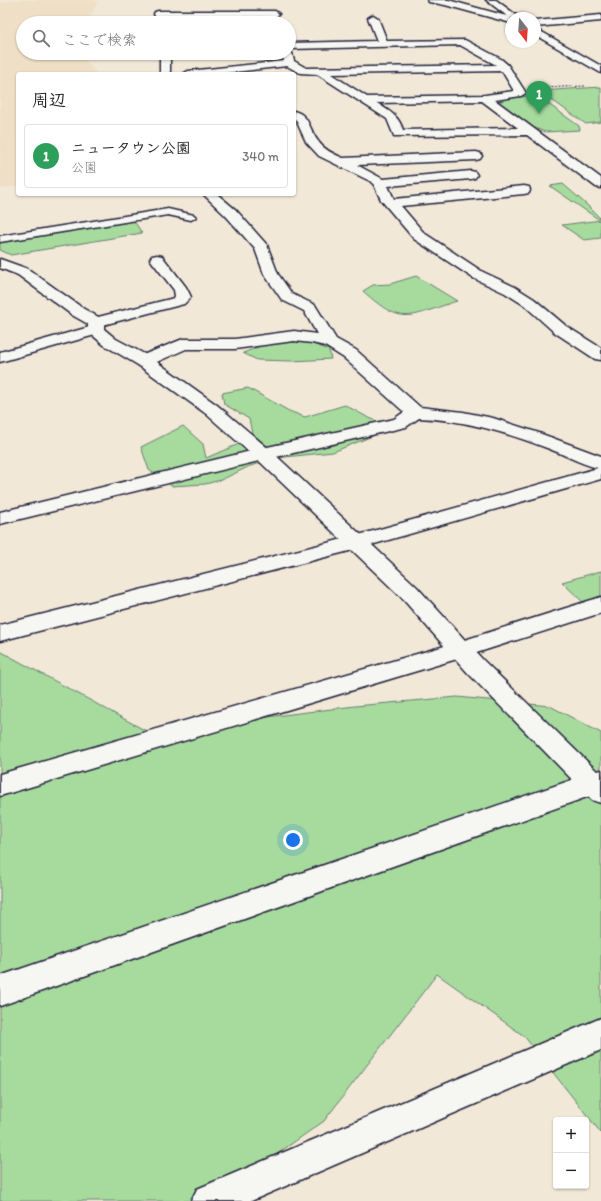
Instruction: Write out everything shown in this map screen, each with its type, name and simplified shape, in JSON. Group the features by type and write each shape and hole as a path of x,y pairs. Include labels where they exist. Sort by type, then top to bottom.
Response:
{"street":[{"path":"432,0 446,2 505,18"},
{"path":"490,0 507,12"},
{"path":"158,16 163,5"},
{"path":"228,16 275,14"},
{"path":"373,18 383,44"},
{"path":"541,23 601,18"},
{"path":"541,35 601,70"},
{"path":"296,46 462,42 485,53 497,61 505,68 521,93 485,98 364,100"},
{"path":"165,60 165,72"},
{"path":"200,72 276,60"},
{"path":"290,60 304,71 321,72 505,68"},
{"path":"321,72 391,117 395,123 398,134 530,131"},
{"path":"485,98 601,184"},
{"path":"296,115 301,118 312,142 323,153 374,178 380,183 391,204 419,236 478,275 510,290 529,302 560,329 601,355"},
{"path":"342,162 476,156"},
{"path":"380,183 471,175"},
{"path":"391,204 524,190"},
{"path":"211,196 231,213 262,248 271,274 287,297 310,308 330,342"},
{"path":"0,357 179,301 183,297 181,290 157,259"},
{"path":"0,263 23,272 96,326 110,342 144,362 211,409 263,454 409,592 459,650 598,786 0,991"},
{"path":"144,362 183,344 235,344 294,336 330,342 355,358 415,412"},
{"path":"0,518 263,454 400,423 415,412 438,412 496,424 533,436 601,463"},
{"path":"0,633 357,542 601,473"},
{"path":"0,785 459,650 601,605"},
{"path":"209,1201 601,1034"}],"lane":[{"path":"0,239 168,212 190,217"}],"path":[{"path":"518,88 585,86 578,81"}],"shaded area":[{"path":"13,0 94,0 98,2 91,16 16,16 16,60 85,60 95,72 16,72 16,186 0,189 0,3"}],"green space":[{"path":"601,87 601,122 586,124 539,91"},
{"path":"536,95 579,126 580,130 545,132 532,127 499,103 504,99"},
{"path":"563,184 601,219 598,219 550,186"},
{"path":"132,218 142,233 11,255 0,250 0,240"},
{"path":"601,220 601,238 584,240 562,225"},
{"path":"416,276 457,301 428,311 407,316 388,310 363,291 373,285 390,284"},
{"path":"305,341 329,350 331,359 292,361 257,360 243,353 268,343"},
{"path":"248,388 289,411 305,417 345,405 384,424 375,435 333,452 285,457 250,466 221,480 205,484 172,486 149,470 141,447 183,426 203,444 206,458 253,438 249,419 224,404 222,393"},
{"path":"601,571 601,612 589,608 562,582"},
{"path":"0,651 148,732 355,706 457,697 550,706 601,733 601,1133 524,1036 437,974 324,1121 210,1201 0,1201"}],"place":[{"name":"ニュータウン公園","path":"539,114"}]}
